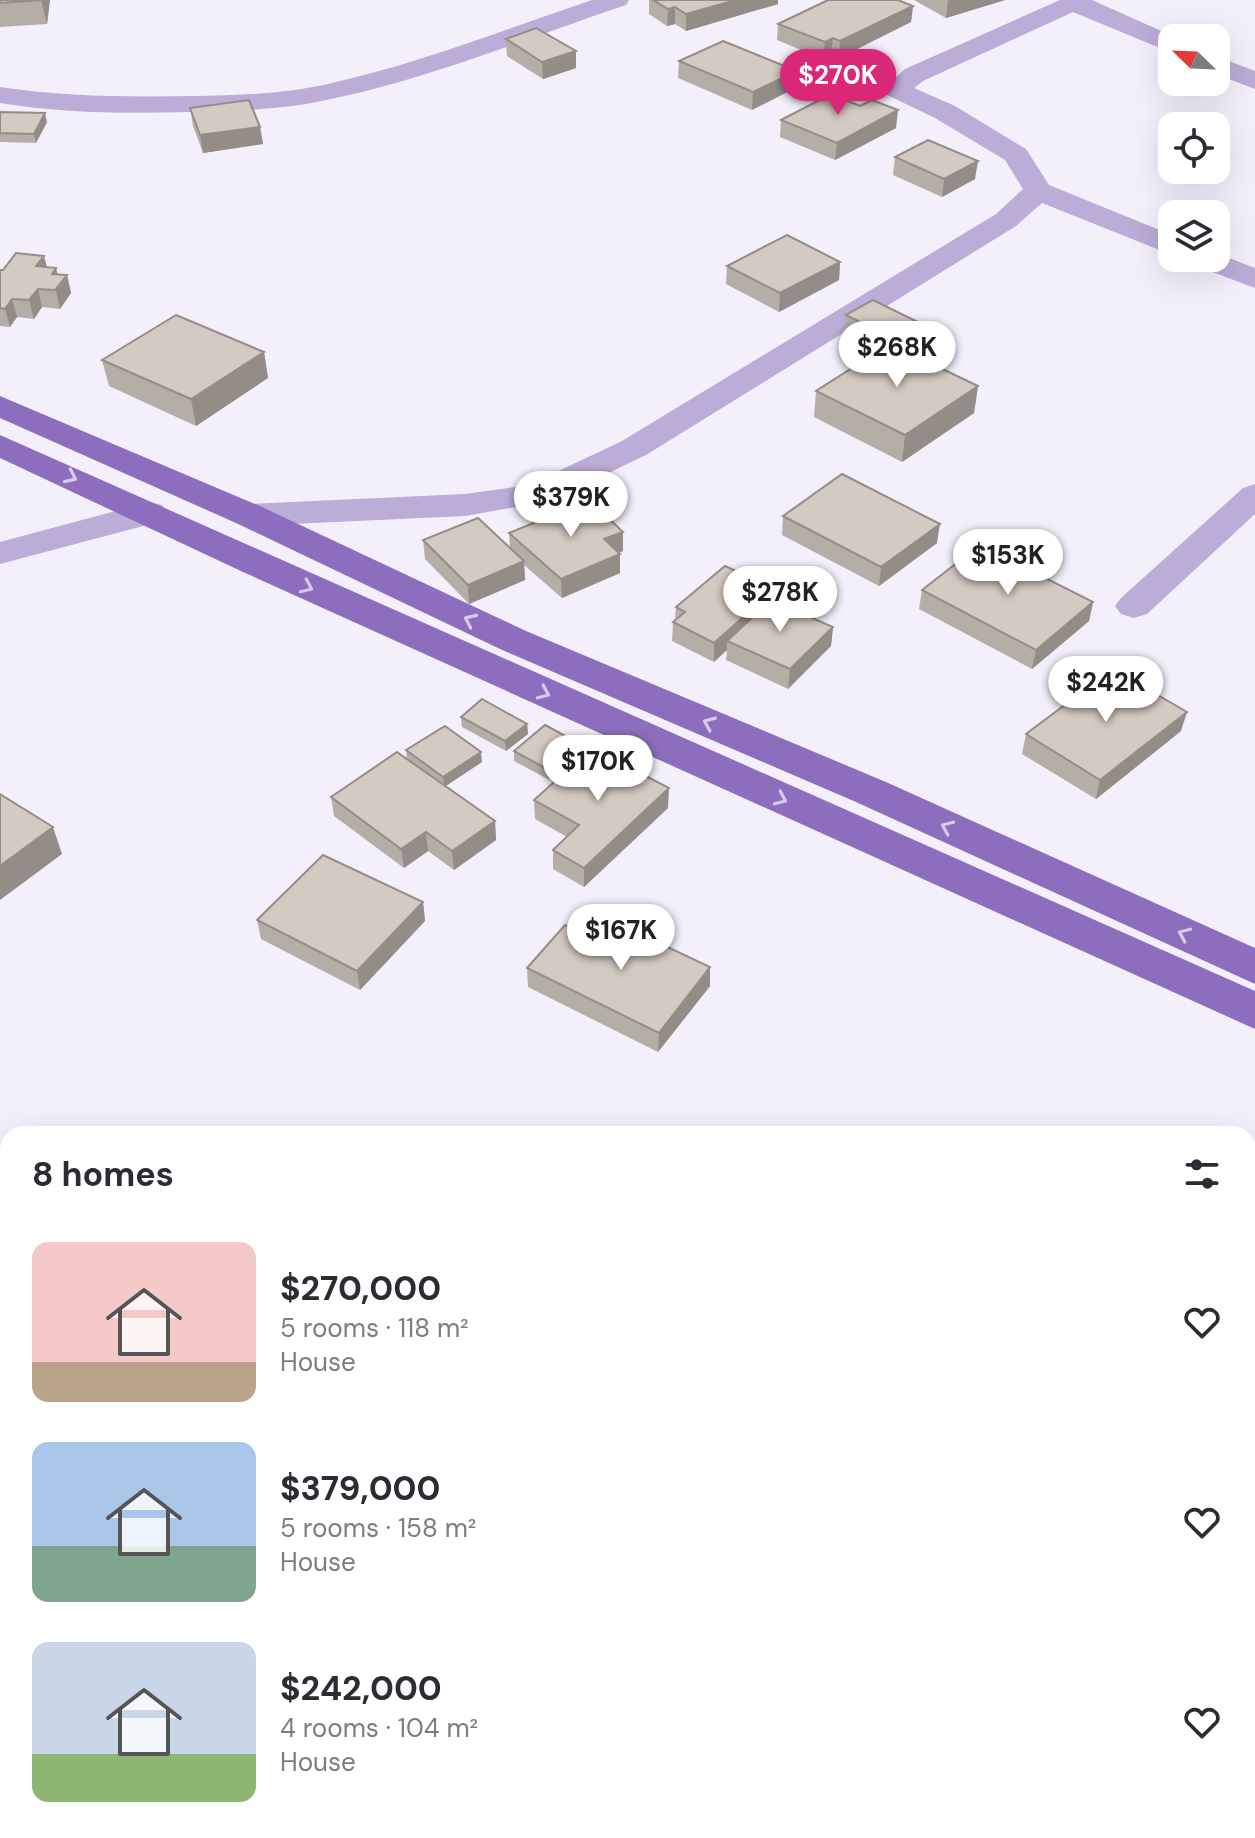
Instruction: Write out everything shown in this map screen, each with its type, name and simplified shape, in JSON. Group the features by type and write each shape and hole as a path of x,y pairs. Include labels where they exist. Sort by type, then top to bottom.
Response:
{"main road":[{"path":"0,406 249,515 513,640 871,792 1255,967"},
{"path":"0,445 1255,1011"}],"street":[{"path":"0,95 52,104 134,106 230,103 331,92 447,59 617,0"},
{"path":"1158,39 1076,2 914,75 896,89 945,112 1016,155 1038,191 1158,240"},
{"path":"1230,70 1255,81"},
{"path":"249,515 465,505 538,494 634,448 1006,220 1038,191"},
{"path":"1230,269 1255,279"},
{"path":"1134,606 1255,495"},
{"path":"0,553 149,513"}],"building":[{"path":"0,0 41,0 0,3"},
{"path":"653,0 736,0 686,14 675,7 668,9"},
{"path":"828,0 898,0 913,6 840,41 833,38 825,42 778,24"},
{"path":"536,28 576,51 542,62 506,39"},
{"path":"723,41 797,71 753,92 679,61"},
{"path":"831,94 860,106 872,100 898,110 837,143 781,120"},
{"path":"249,100 260,127 200,135 190,108"},
{"path":"0,112 45,113 34,134 0,133"},
{"path":"928,140 978,161 944,179 895,157"},
{"path":"787,235 840,262 780,293 727,266"},
{"path":"16,253 44,256 36,266 56,268 52,274 67,275 55,290 38,289 29,300 12,299 5,309 0,308 0,270"},
{"path":"873,300 930,328 902,344 846,315"},
{"path":"176,315 264,352 191,399 102,360"},
{"path":"890,344 978,386 905,435 816,391"},
{"path":"842,474 940,524 881,567 783,516"},
{"path":"590,500 623,532 604,539 620,554 561,579 509,533"},
{"path":"478,518 524,561 468,585 423,540"},
{"path":"980,545 1093,602 1036,650 922,590"},
{"path":"725,566 775,589 714,643 673,622 685,612 676,607"},
{"path":"771,600 833,627 790,669 727,641"},
{"path":"1113,669 1187,712 1100,780 1026,734"},
{"path":"482,699 527,724 505,741 461,717"},
{"path":"545,725 588,748 558,775 514,751"},
{"path":"445,726 481,752 443,777 406,750"},
{"path":"592,748 669,788 584,868 553,850 579,825 534,800"},
{"path":"397,752 495,821 452,851 426,832 401,849 331,797"},
{"path":"0,794 53,827 0,866"},
{"path":"323,855 423,902 357,971 257,920"},
{"path":"604,917 710,967 659,1033 527,968 565,925 587,936"}]}
